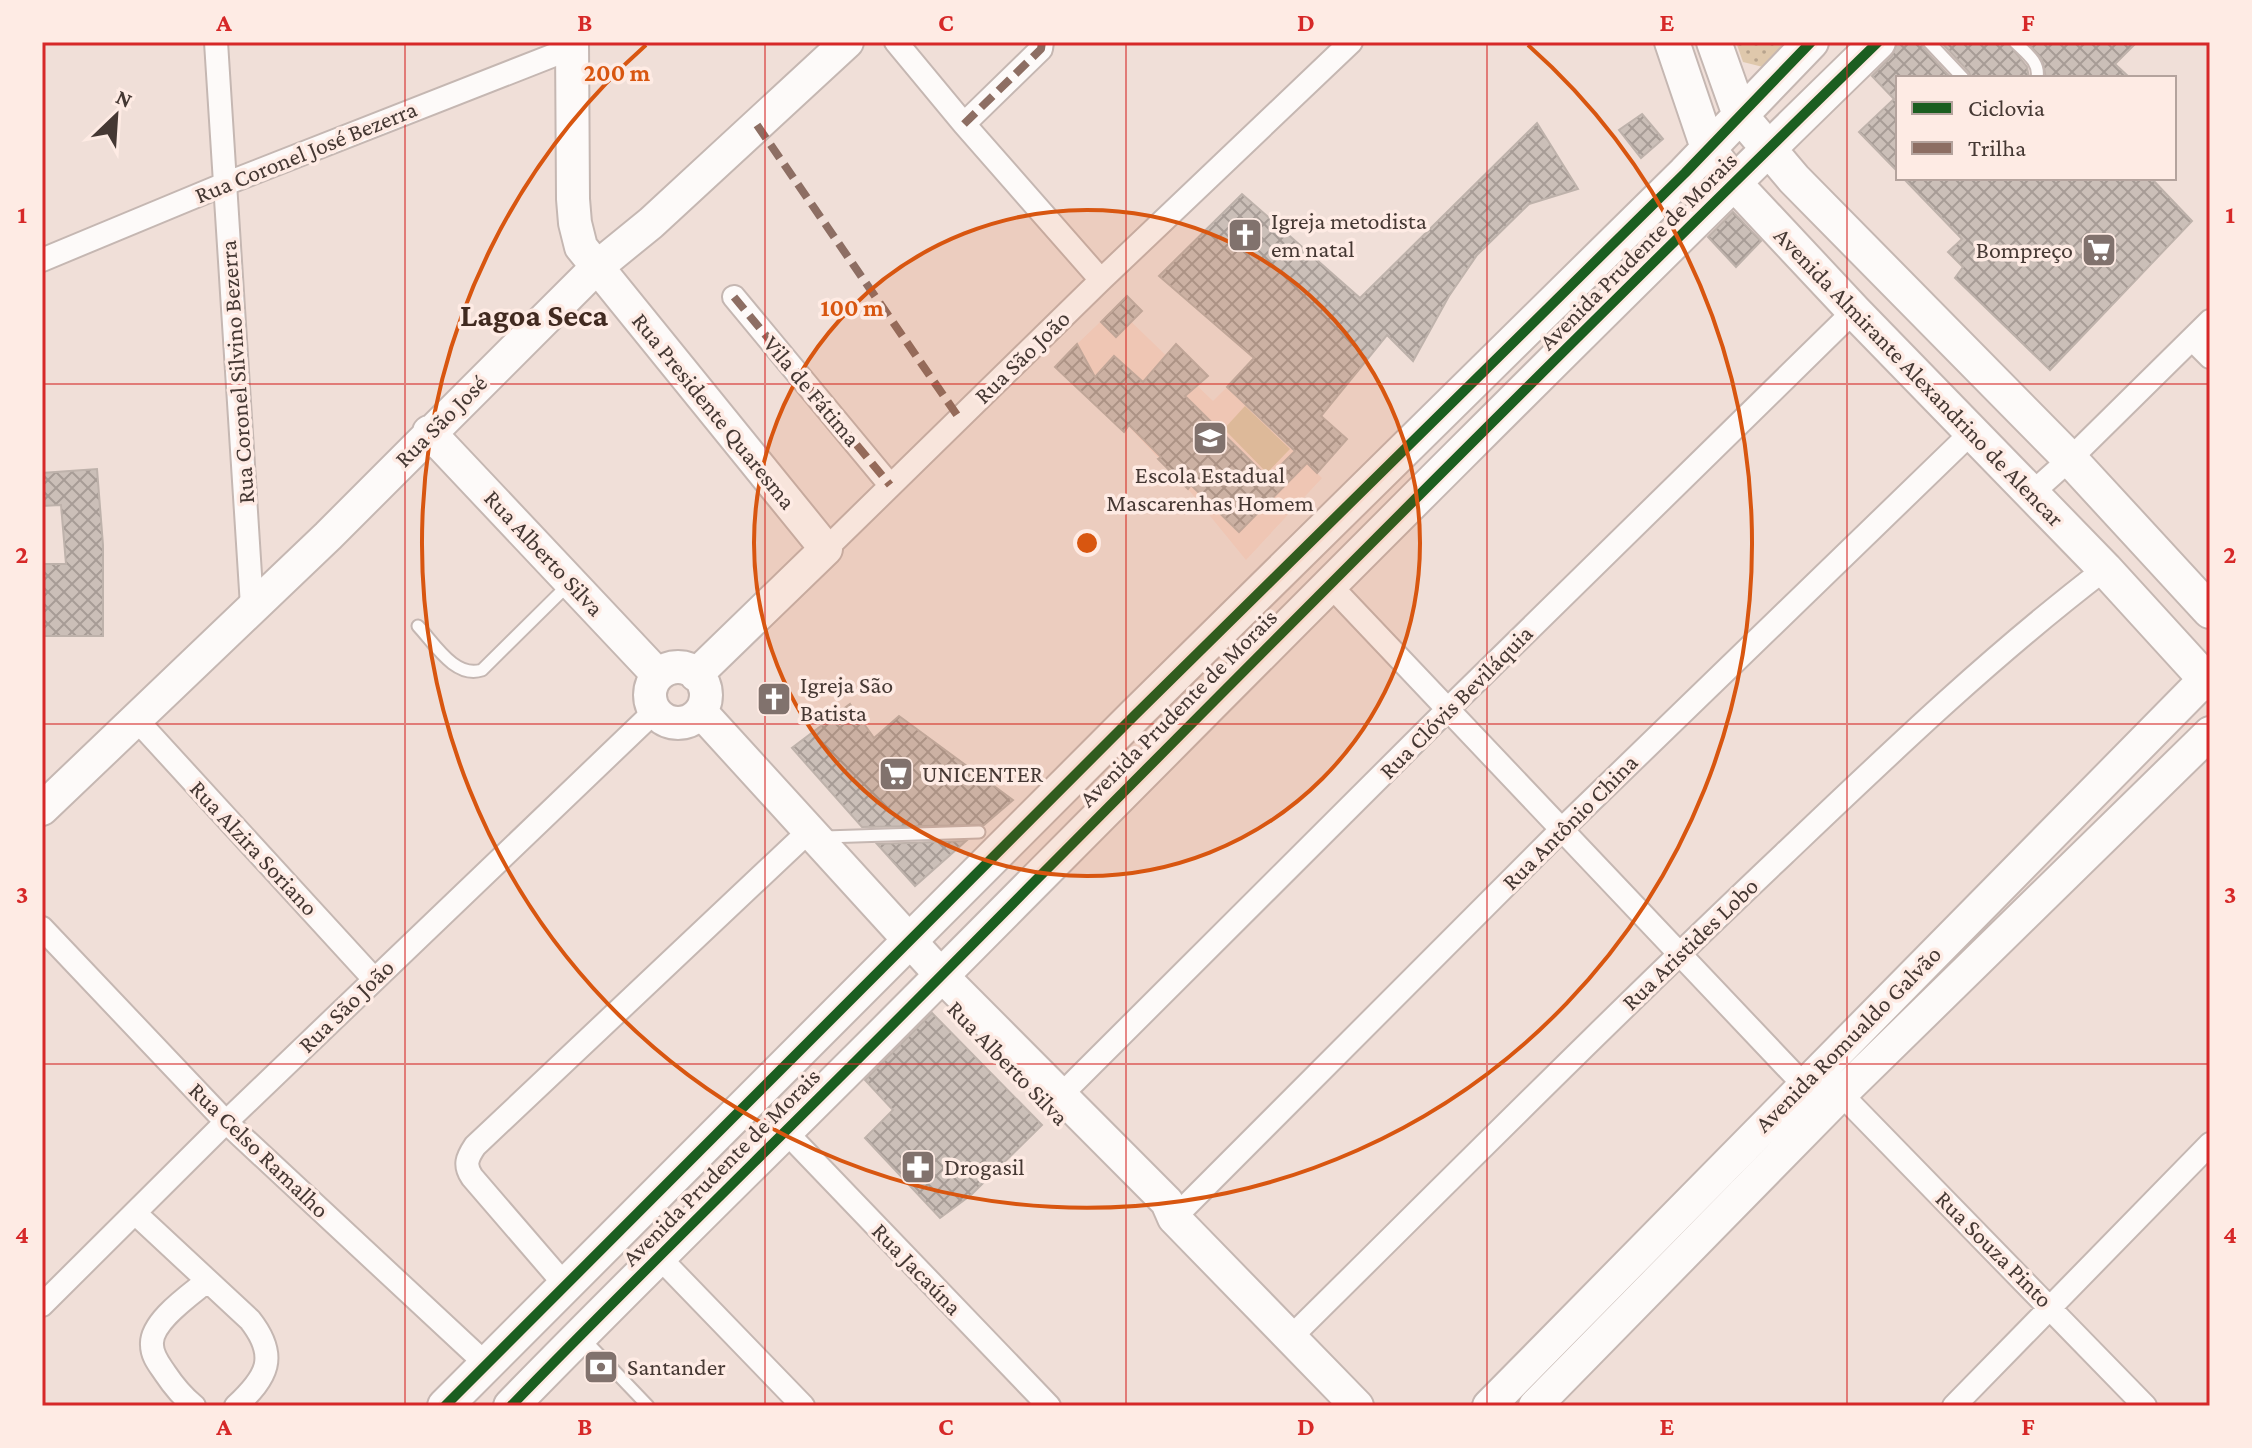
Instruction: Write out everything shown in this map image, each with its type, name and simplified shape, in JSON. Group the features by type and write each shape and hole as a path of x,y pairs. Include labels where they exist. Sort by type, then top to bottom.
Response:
{"main road":[{"name":"Rua São José","path":"42,809 328,536 597,267 651,223 847,42"},
{"name":"Avenida Almirante Alexandrino de Alencar","path":"1672,42 1708,148 1735,184 2208,679"},
{"name":"Avenida Almirante Alexandrino de Alencar","path":"1714,42 1740,115 1794,179 2070,459 2210,611"},
{"name":"Avenida Prudente de Morais","path":"445,1406 1811,42"},
{"name":"Avenida Prudente de Morais","path":"524,1397 658,1256 786,1132 1329,584 1878,42"},
{"name":"Rua Presidente Quaresma","path":"572,45 575,223 581,247 826,549"},
{"name":"Rua Alberto Silva","path":"429,432 658,675"},
{"name":"Rua São João","path":"696,675 826,549"},
{"path":"675,667 685,668 696,675 706,694 693,717 668,722 654,712 650,692 658,675 675,667"},
{"name":"Avenida Romualdo Galvão","path":"1489,1406 1803,1084 2208,679"},
{"name":"Rua Alberto Silva","path":"693,717 1155,1214 1174,1218"},
{"name":"Avenida Romualdo Galvão","path":"1535,1406 1841,1094 2210,733"},
{"name":"Rua Alberto Silva","path":"937,980 1167,1202 1174,1218 1357,1406"}],"street":[{"name":"Rua Coronel Silvino Bezerra","path":"216,42 252,606"},
{"path":"896,42 1101,280"},
{"path":"964,124 1041,49 1042,42"},
{"name":"Rua São João","path":"826,549 1101,280 1351,42"},
{"name":"Rua Coronel José Bezerra","path":"42,260 572,45"},
{"name":"Vila de Fátima","path":"734,297 890,485"},
{"name":"Rua Clóvis Beviláquia","path":"1060,1096 1447,710 1854,311"},
{"path":"2032,493 2210,321"},
{"path":"2192,339 2210,357"},
{"name":"Rua Antônio China","path":"1174,1218 1562,829 1972,432"},
{"name":"Rua Aristides Lobo","path":"1291,1337 1679,954 1959,688 2043,616 2105,569"},
{"path":"1329,584 1803,1084"},
{"name":"Rua São João","path":"42,1305 226,1122 654,712"},
{"name":"Rua Alzira Soriano","path":"135,718 374,979"},
{"path":"566,1286 472,1177 467,1168 468,1157 475,1146 806,837"},
{"name":"Rua Celso Ramalho","path":"42,928 226,1122 486,1364"},
{"name":"Rua Souza Pinto","path":"1841,1094 2145,1406"},
{"name":"Rua Jacaúna","path":"786,1132 1049,1406"},
{"path":"1954,1406 2210,1144"},
{"path":"135,1213 250,1320 260,1334 267,1355 266,1372 236,1406"},
{"path":"658,1256 803,1406"},
{"path":"194,1406 170,1381 154,1357 151,1344 158,1326 207,1281"}],"lane":[{"path":"1929,42 1961,76"},
{"path":"2015,42 2034,60 2037,76"},
{"path":"418,626 456,667 474,673 482,670 571,582"},
{"path":"806,837 979,832"},
{"path":"580,1335 648,1406"}],"shaded area":[{"path":"1736,42 1794,42 1763,67 1743,62"},
{"name":"Escola Estadual Mascarenhas Homem","path":"1116,307 1213,401 1227,387 1322,478 1246,560 1188,489 1114,411 1077,344"},
{"path":"1245,406 1290,449 1267,473 1224,429"}],"building":[{"path":"1897,42 1921,42 1949,76 1896,76 1896,170 1859,132 1894,99 1872,76 1892,56"},
{"path":"1941,42 2007,42 2027,67 2029,76 1970,76"},
{"path":"2027,42 2137,42 2115,64 2128,76 2046,76 2042,59"},
{"path":"1642,114 1663,139 1641,158 1619,130"},
{"path":"1537,123 1578,189 1529,204 1477,255 1449,296 1413,361 1387,335 1321,416 1347,439 1317,473 1307,463 1239,532 1191,485 1188,489 1129,425 1124,432 1055,367 1077,344 1095,377 1114,356 1143,382 1176,344 1208,376 1185,396 1268,478 1295,451 1227,387 1254,358 1159,276 1242,194 1360,298"},
{"path":"1905,180 2153,180 2192,221 2050,370 1955,278 1963,267 1948,252 1962,239"},
{"path":"1733,212 1761,241 1736,267 1708,237"},
{"path":"1127,296 1142,311 1116,337 1101,322"},
{"path":"97,469 103,545 103,636 42,636 42,564 66,564 61,505 42,506 42,473"},
{"name":"UNICENTER","path":"850,704 874,738 899,716 1013,800 984,825 862,827 792,748"},
{"path":"966,841 915,886 877,844"},
{"path":"932,1013 1042,1125 971,1195 940,1218 865,1138 893,1110 865,1080"}],"marked path":[{"path":"964,124 1041,49 1042,42"},
{"path":"757,125 959,418"},
{"path":"734,297 890,485"}],"cycle path":[{"path":"445,1406 1135,715 1685,173 1811,42"},
{"path":"511,1406 1515,400 1878,42"}],"place":[{"name":"Igreja metodista em natal","path":"1245,235"},
{"name":"Bompreço","path":"2099,250"},
{"name":"Escola Estadual Mascarenhas Homem","path":"1210,438"},
{"name":"Igreja São Batista","path":"774,699"},
{"name":"UNICENTER","path":"896,774"},
{"name":"Drogasil","path":"918,1167"},
{"name":"Santander","path":"601,1367"}],"district":[{"name":"Lagoa Seca","path":"534,315"}]}
